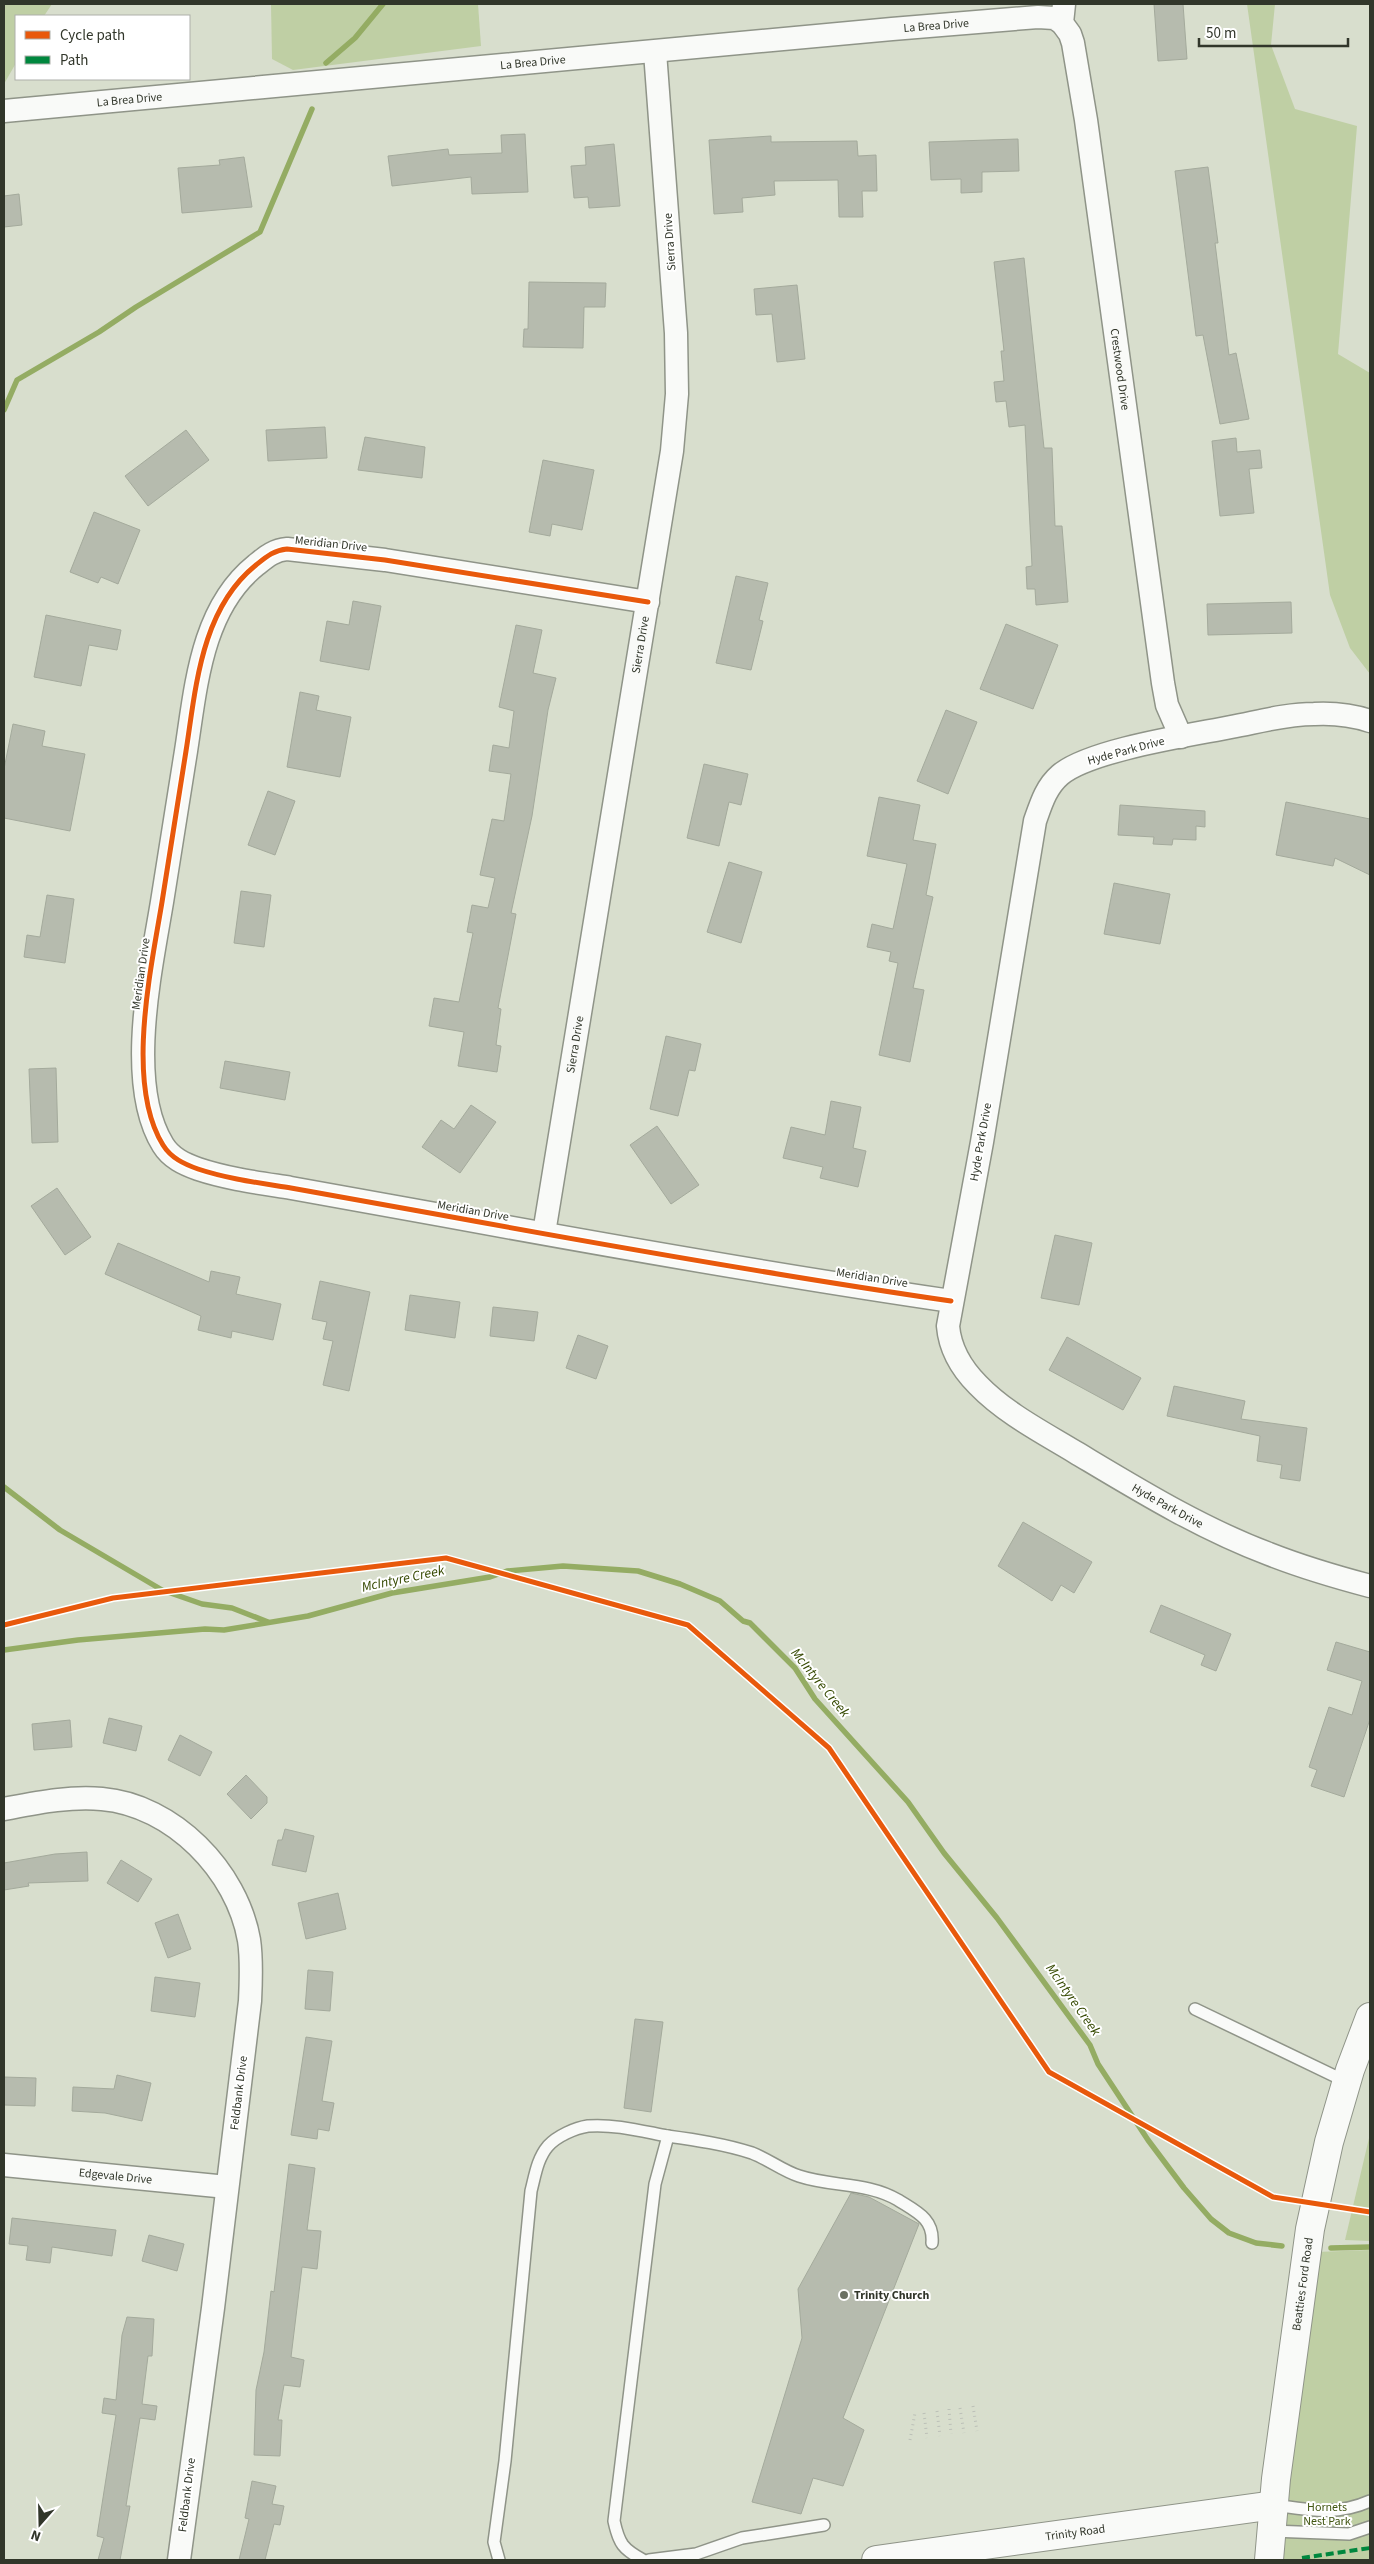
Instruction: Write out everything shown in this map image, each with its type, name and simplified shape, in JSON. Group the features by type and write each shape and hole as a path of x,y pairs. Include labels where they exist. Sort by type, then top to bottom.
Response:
{"main road":[{"name":"Beatties Ford Road","path":"1269,2560 1310,2229 1329,2142 1347,2082 1370,2017"},
{"name":"Trinity Road","path":"876,2560 1273,2518"}],"street":[{"name":"La Brea Drive","path":"4,111 1038,17 1054,18 1063,13"},
{"name":"Crestwood Drive","path":"1063,13 1073,43 1086,120 1163,683 1167,705 1181,737"},
{"name":"Sierra Drive","path":"544,1233 672,451 677,394 676,332 655,52"},
{"name":"Meridian Drive","path":"648,602 318,551 279,550 272,552 249,571 223,602 204,653 193,707 144,1027 143,1067 148,1104 164,1147 177,1160 200,1170 247,1180 544,1233 951,1301"},
{"name":"Hyde Park Drive","path":"1370,721 1339,714 1313,714 1181,737 1098,756 1076,764 1061,774 1050,786 1035,821 982,1142 951,1301 948,1326 954,1352 978,1385 996,1402 1021,1419 1150,1497 1213,1530 1269,1554 1370,1586"},
{"name":"Feldbank Drive","path":"4,1809 44,1801 81,1798 121,1802 144,1810 167,1822 194,1842 227,1882 239,1905 249,1939 252,1968 250,2001 179,2560"},
{"name":"Edgevale Drive","path":"4,2165 227,2187"}],"lane":[{"path":"1194,2009 1347,2082"},
{"path":"498,2560 494,2542 505,2461 531,2191 537,2165 548,2145 566,2133 587,2126 623,2128 726,2145 754,2154 796,2176 818,2182 849,2184 875,2190 896,2199 925,2218 934,2230 932,2243"},
{"path":"644,2560 631,2553 619,2542 614,2522 655,2184 661,2153 668,2136"},
{"path":"1273,2518 1354,2508 1370,2501"},
{"path":"1273,2518 1349,2534 1370,2527"},
{"path":"649,2560 696,2554 742,2538 824,2525"}],"path":[{"path":"973,2406 977,2431"},
{"path":"960,2408 964,2432"},
{"path":"949,2409 952,2434"},
{"path":"936,2411 940,2436"},
{"path":"910,2440 915,2413"},
{"path":"924,2413 927,2438"}],"green space":[{"path":"4,4 52,4 45,15 15,15 15,65 4,84"},
{"path":"271,4 478,4 481,46 293,70 272,59"},
{"path":"1247,4 1275,4 1271,45 1295,109 1357,126 1338,354 1370,373 1370,674 1350,648 1330,595"},
{"path":"1370,2134 1370,2241 1345,2240"},
{"name":"Hornets Nest Park","path":"1370,2250 1370,2560 1280,2560 1316,2252"}],"building":[{"path":"1154,4 1183,4 1187,59 1158,61"},
{"path":"525,134 528,192 472,194 471,177 392,186 388,156 448,149 449,155 502,153 501,135"},
{"path":"771,136 771,142 857,141 858,156 876,155 877,191 862,191 863,217 839,217 838,180 774,181 775,195 742,198 743,212 714,214 709,140"},
{"path":"1018,139 1019,171 982,172 982,192 961,193 961,179 931,180 929,142"},
{"path":"614,144 620,206 589,208 588,197 574,198 571,166 586,165 585,147"},
{"path":"244,157 252,207 182,213 178,168 220,165 219,160"},
{"path":"1208,167 1218,243 1215,243 1229,355 1236,353 1249,419 1220,424 1203,335 1196,336 1175,171"},
{"path":"19,194 22,225 4,227 4,196"},
{"path":"1024,258 1044,448 1052,448 1055,526 1062,526 1068,602 1036,605 1035,589 1027,589 1026,567 1032,566 1025,425 1009,427 1006,401 996,402 994,382 1004,381 1001,351 1004,351 994,262"},
{"path":"529,282 606,283 605,307 584,307 583,348 523,347 524,329 528,329"},
{"path":"797,285 805,359 777,362 772,314 756,315 754,289"},
{"path":"325,427 327,458 268,461 266,430"},
{"path":"186,430 209,460 148,506 125,476"},
{"path":"365,437 425,447 422,478 358,470"},
{"path":"1236,438 1237,452 1260,450 1262,468 1249,469 1254,513 1220,516 1212,441"},
{"path":"543,460 594,470 582,530 552,524 550,536 529,532"},
{"path":"94,512 140,530 118,584 101,577 98,583 70,572"},
{"path":"736,576 768,583 759,620 763,621 751,670 716,663"},
{"path":"353,601 381,606 369,670 320,661 327,621 349,625"},
{"path":"1291,602 1292,633 1208,635 1207,604"},
{"path":"46,615 121,630 117,650 89,645 81,686 34,677"},
{"path":"1006,624 1058,645 1033,709 980,689"},
{"path":"516,625 542,630 533,673 556,678 548,710 532,816 511,913 516,914 498,1008 501,1009 496,1045 501,1046 497,1072 458,1066 464,1032 429,1026 434,998 459,1002 473,933 467,932 472,905 488,908 495,878 480,875 492,819 504,821 511,774 489,771 493,745 509,748 514,711 499,707"},
{"path":"300,692 319,696 316,710 351,717 340,777 287,767"},
{"path":"946,710 977,722 948,794 917,781"},
{"path":"13,724 45,731 42,746 85,754 70,831 4,818 4,769"},
{"path":"704,764 748,774 741,805 729,802 719,846 687,838"},
{"path":"268,791 295,801 275,855 248,845"},
{"path":"879,797 920,805 913,840 936,844 926,895 933,897 913,988 924,990 910,1062 879,1055 898,963 889,961 891,952 867,947 872,924 893,929 907,864 867,856"},
{"path":"1286,802 1370,819 1370,875 1335,858 1333,866 1276,855"},
{"path":"1120,805 1205,811 1205,827 1196,826 1196,840 1173,839 1172,845 1153,844 1154,837 1118,835"},
{"path":"729,862 762,872 741,943 707,932"},
{"path":"1114,883 1170,894 1160,944 1104,934"},
{"path":"241,891 271,895 264,947 234,943"},
{"path":"47,895 74,899 65,963 24,957 27,935 40,937"},
{"path":"666,1036 701,1044 695,1071 689,1070 678,1116 650,1109"},
{"path":"225,1061 290,1072 285,1100 220,1088"},
{"path":"56,1068 58,1142 32,1143 29,1069"},
{"path":"831,1101 861,1107 853,1148 866,1151 858,1187 820,1178 823,1167 783,1158 791,1127 825,1135"},
{"path":"471,1105 496,1122 460,1173 422,1147 441,1120 454,1129"},
{"path":"657,1126 699,1185 671,1204 630,1145"},
{"path":"57,1188 91,1237 65,1255 31,1206"},
{"path":"1055,1235 1092,1243 1079,1305 1041,1298"},
{"path":"118,1243 209,1282 211,1271 240,1277 236,1294 281,1304 273,1340 232,1331 231,1338 198,1330 201,1316 105,1274"},
{"path":"320,1281 370,1292 349,1391 323,1385 333,1341 323,1339 327,1322 312,1319"},
{"path":"410,1295 460,1302 455,1338 405,1330"},
{"path":"493,1307 538,1312 534,1341 490,1336"},
{"path":"578,1335 608,1346 596,1379 566,1368"},
{"path":"1067,1337 1141,1378 1123,1410 1049,1370"},
{"path":"1174,1386 1245,1401 1241,1419 1307,1428 1300,1481 1280,1478 1282,1465 1257,1461 1260,1436 1167,1416"},
{"path":"1023,1522 1092,1562 1074,1593 1061,1585 1052,1601 998,1566"},
{"path":"1161,1605 1231,1634 1216,1671 1201,1665 1205,1655 1150,1632"},
{"path":"1336,1642 1370,1652 1370,1719 1344,1797 1311,1786 1317,1770 1309,1767 1329,1707 1352,1715 1362,1681 1327,1670"},
{"path":"109,1718 142,1726 136,1751 103,1743"},
{"path":"70,1720 72,1747 34,1750 32,1724"},
{"path":"180,1735 212,1752 200,1776 168,1760"},
{"path":"246,1775 267,1797 267,1803 251,1819 227,1794"},
{"path":"285,1829 314,1836 306,1872 272,1865 278,1840 282,1840"},
{"path":"87,1852 88,1881 28,1883 29,1886 4,1890 4,1863 55,1854"},
{"path":"121,1860 152,1879 138,1902 107,1883"},
{"path":"338,1893 346,1929 306,1939 298,1903"},
{"path":"178,1914 191,1949 168,1958 155,1923"},
{"path":"308,1970 333,1972 330,2011 305,2009"},
{"path":"155,1977 200,1983 195,2017 151,2011"},
{"path":"635,2019 663,2022 651,2112 624,2108"},
{"path":"306,2037 332,2041 322,2101 334,2103 329,2131 318,2129 317,2139 291,2135"},
{"path":"117,2075 151,2083 142,2121 105,2113 72,2111 73,2087 114,2089"},
{"path":"4,2077 36,2078 35,2106 4,2105"},
{"path":"289,2164 315,2168 307,2230 321,2231 317,2269 302,2267 291,2357 304,2360 300,2387 284,2385 278,2420 282,2420 280,2456 254,2455 256,2390 264,2352 271,2291 274,2292"},
{"path":"851,2193 869,2197 919,2224 843,2418 864,2430 843,2486 813,2478 801,2514 752,2502 802,2338 798,2289"},
{"path":"12,2218 116,2230 112,2256 52,2247 50,2263 26,2260 28,2246 9,2244"},
{"path":"149,2235 184,2244 177,2271 142,2261"},
{"path":"127,2317 154,2319 152,2356 148,2356 142,2404 157,2406 155,2420 140,2418 126,2506 130,2506 120,2560 98,2560 104,2538 97,2536 116,2415 102,2413 104,2398 116,2400 122,2335"},
{"path":"252,2481 276,2486 272,2504 284,2506 280,2525 274,2524 265,2560 239,2560 249,2519 245,2518"}],"waterway":[{"path":"326,63 355,38 383,4"},
{"path":"4,410 17,380 99,332 136,307 260,232 312,109"},
{"name":"McIntyre Creek","path":"4,1487 60,1530 162,1590 202,1604 232,1608 268,1622"},
{"name":"McIntyre Creek","path":"4,1650 78,1640 205,1629 224,1630 308,1616 392,1593 490,1577 507,1571 563,1566 638,1571 680,1584 720,1601 743,1621 750,1623 795,1668 815,1699 908,1802 944,1853 997,1918 1090,2045 1098,2064 1148,2140 1184,2188 1211,2219 1229,2233 1256,2243 1282,2246"},
{"name":"McIntyre Creek","path":"1331,2248 1370,2247"}],"marked path":[{"path":"1302,2558 1370,2548"}],"cycle path":[{"path":"648,602 385,560 287,549 274,552 256,565 238,583 223,604 212,626 204,650 193,701 147,992 143,1059 145,1091 152,1120 163,1145 174,1157 193,1167 221,1175 695,1260 951,1301"},
{"path":"4,1625 113,1598 446,1558 688,1625 829,1748 1049,2072 1273,2197 1370,2212"}],"place":[{"name":"Trinity Church","path":"844,2295"}]}
